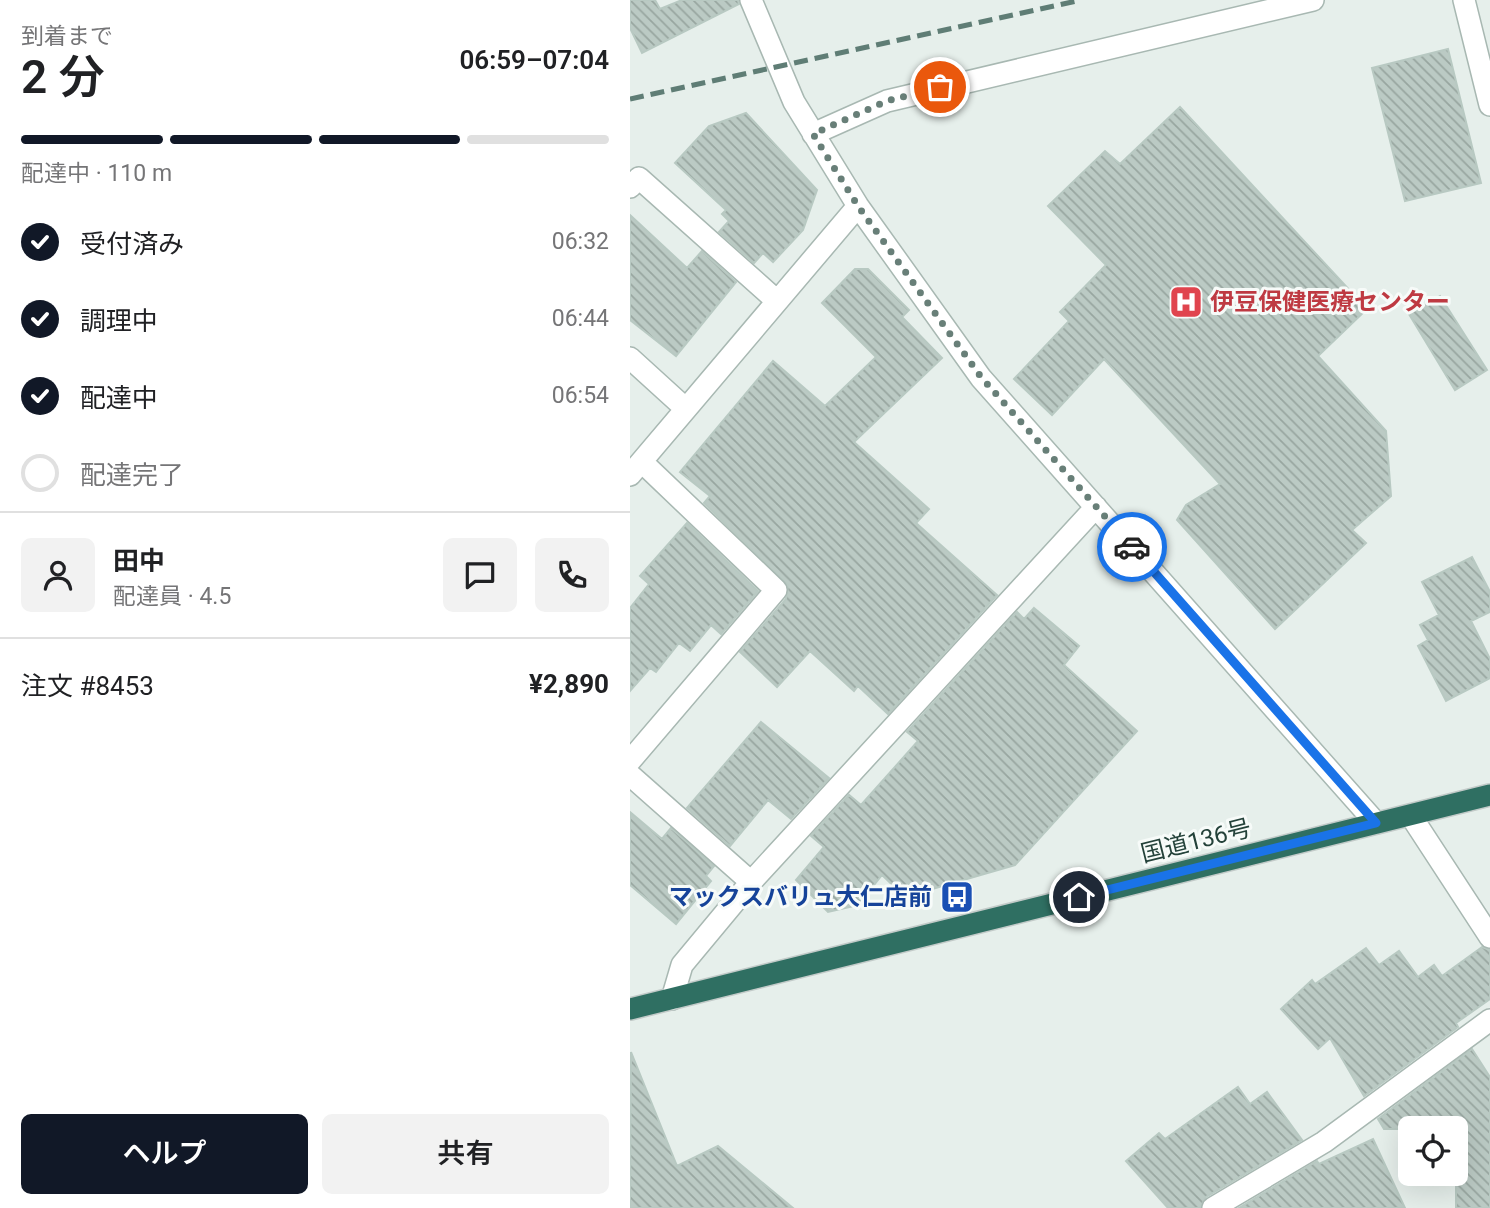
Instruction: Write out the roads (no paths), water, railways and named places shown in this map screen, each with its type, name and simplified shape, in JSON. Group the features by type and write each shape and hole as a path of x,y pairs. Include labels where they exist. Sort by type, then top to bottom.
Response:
{"highway":[{"name":"国道136号","path":"630,1009 1411,816 1490,794"}],"street":[{"path":"751,0 788,90 813,134 858,206 981,377 1376,823"},
{"path":"813,134 887,101 1312,0"},
{"path":"1464,0 1490,105"},
{"path":"630,187 639,178 777,301"},
{"path":"630,761 776,590 636,468 858,206"},
{"path":"630,358 686,409"},
{"path":"672,999 682,965 751,883 1096,507"},
{"path":"630,775 751,883"},
{"path":"1411,816 1490,937"},
{"path":"1213,1208 1324,1142 1490,1020"}],"railway":[{"path":"630,99 1081,0"}],"place":[{"name":"伊豆保健医療センター","path":"1186,302"},
{"name":"マックスバリュ大仁店前","path":"957,897"}]}
